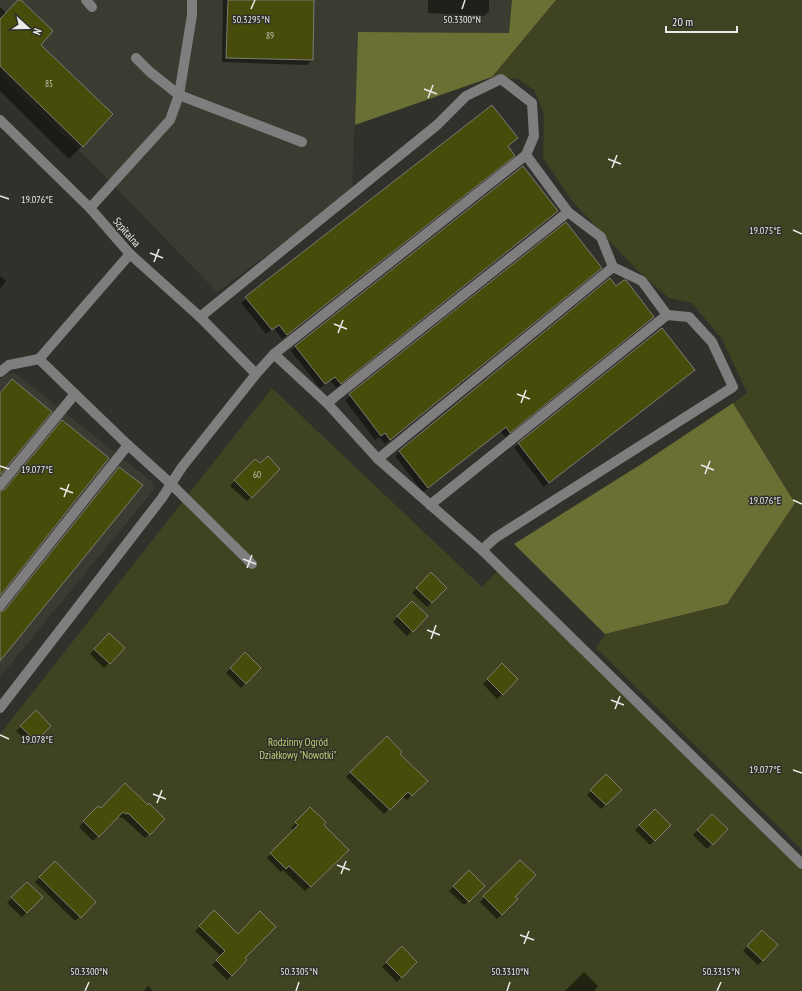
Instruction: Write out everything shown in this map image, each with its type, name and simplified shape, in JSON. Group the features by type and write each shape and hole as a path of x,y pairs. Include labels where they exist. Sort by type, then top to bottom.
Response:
{"street":[{"path":"90,208 170,120 179,95 192,15 192,0"},
{"path":"136,58 150,72 179,95 302,142"},
{"path":"0,708 162,498 170,483 256,374 274,354 526,155 534,136 532,103 501,79 466,96 437,126 200,316"},
{"name":"Szpitalna","path":"0,120 90,208 130,254 200,316 256,374"},
{"path":"526,155 568,212 601,237 613,267 642,281 666,315"},
{"path":"327,403 568,212"},
{"path":"0,372 9,365 39,359 130,254"},
{"path":"378,459 613,267"},
{"path":"430,505 666,315 689,317 712,342 733,387 495,538 482,550"},
{"path":"274,354 327,403 378,459 482,550 802,864"},
{"path":"39,359 128,445 170,483 252,564"},
{"path":"0,485 75,394"},
{"path":"0,606 128,445"}],"shaded area":[{"path":"0,0 512,0 509,33 358,32 352,192 217,292 86,157 0,76"},
{"path":"5,373 16,374 152,482 155,488 0,677 0,380"}],"green space":[{"path":"512,0 556,0 492,77 355,125 358,32 509,33"},
{"path":"556,0 802,0 802,850 596,648 605,634 727,604 795,502 733,403 747,393 722,339 692,303 669,298 637,270 572,201 543,158 544,114 534,90 518,79 492,77"},
{"name":"Rodzinny Ogród Działkowy \"Nowotki\"","path":"272,388 482,587 503,565 802,869 802,991 0,991 0,734"},
{"path":"733,403 795,503 727,604 605,634 514,544 643,463"}],"building":[{"path":"18,0 21,0 53,31 41,45 113,114 83,147 0,66 0,19"},
{"path":"228,0 314,0 313,60 226,58"},
{"path":"492,105 518,138 508,146 515,156 287,335 279,325 272,330 245,297"},
{"path":"523,166 558,211 341,384 335,377 325,384 295,346"},
{"path":"566,222 602,268 390,440 385,433 381,436 349,394"},
{"path":"610,278 616,286 626,280 654,317 510,433 506,427 428,488 399,451"},
{"path":"662,328 695,370 549,483 518,443"},
{"path":"12,379 52,412 0,475 0,393"},
{"path":"62,420 109,458 0,596 0,491 5,489"},
{"path":"268,456 280,469 252,498 234,480 255,459 260,463"},
{"path":"119,467 143,485 0,661 0,612 5,610"},
{"path":"431,572 447,588 432,603 416,588"},
{"path":"412,601 428,616 413,632 397,616"},
{"path":"109,633 125,648 110,664 94,649"},
{"path":"245,652 261,668 246,684 230,668"},
{"path":"502,663 518,679 503,695 487,679"},
{"path":"36,710 51,726 36,741 20,726"},
{"path":"387,736 402,752 400,754 428,781 412,796 408,792 390,810 350,772"},
{"path":"606,774 622,790 606,805 590,790"},
{"path":"125,783 165,819 150,835 128,813 126,814 123,812 99,837 83,821 98,806 101,808"},
{"path":"310,807 326,822 324,825 349,850 311,887 289,866 286,869 270,853 298,825 295,822"},
{"path":"655,809 671,825 655,841 639,825"},
{"path":"712,814 728,829 713,845 697,830"},
{"path":"520,860 536,875 515,897 518,899 502,915 483,896"},
{"path":"55,861 96,902 81,918 39,877"},
{"path":"469,870 485,886 469,902 453,886"},
{"path":"27,882 43,897 27,913 11,897"},
{"path":"214,910 238,934 260,911 276,927 245,958 247,960 232,976 216,960 225,951 199,926"},
{"path":"762,930 778,945 763,961 747,946"},
{"path":"402,946 417,962 402,978 386,962"}]}
